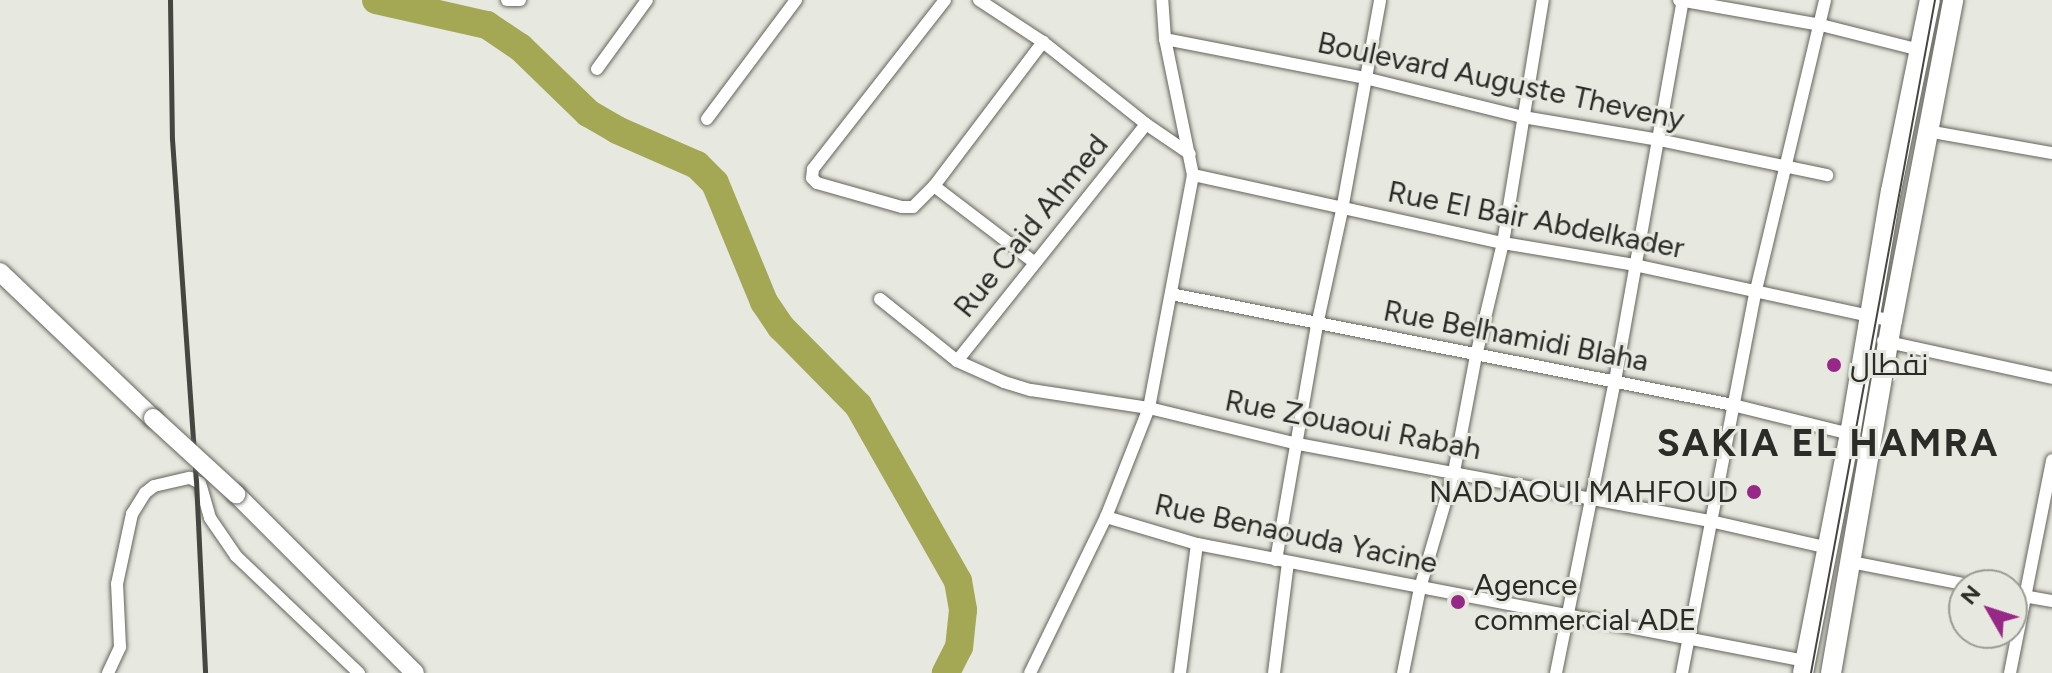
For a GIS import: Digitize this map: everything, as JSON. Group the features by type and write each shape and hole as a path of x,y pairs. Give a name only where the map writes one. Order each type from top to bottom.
{"main road":[{"path":"1804,667 1829,548 1865,338 1930,0"},
{"path":"1831,673 1888,342 1953,0"},
{"path":"0,272 236,494 415,673"}],"street":[{"path":"507,0 520,0"},
{"path":"597,69 647,0"},
{"path":"707,119 796,0"},
{"path":"945,0 813,169 812,178 817,183 907,208 934,186 1043,42"},
{"path":"979,0 1043,42 1146,124 1190,154"},
{"path":"1030,673 1106,517 1149,408 1193,175 1165,39 1162,0"},
{"path":"1274,673 1282,561 1298,444 1317,325 1342,210 1380,0"},
{"path":"1403,673 1420,588 1454,472 1476,356 1503,243 1543,0"},
{"path":"1556,673 1615,381 1682,0 1821,25 1920,50"},
{"path":"1682,673 1756,290 1825,0"},
{"name":"Boulevard Auguste Theveny","path":"1165,39 1365,78 1523,117 1659,140 1827,175"},
{"name":"Rue Caid Ahmed","path":"957,361 1146,124"},
{"path":"1927,131 2052,153"},
{"name":"Rue El Bair Abdelkader","path":"1193,175 1342,210 1503,243 1634,265 1892,321"},
{"path":"934,186 1035,263"},
{"name":"Rue Belhamidi Blaha","path":"1171,294 1733,405 1850,434"},
{"name":"Rue Zouaoui Rabah","path":"880,299 957,361 1004,382 1031,390 1149,408 1298,444 1710,521 1829,548"},
{"path":"1869,317 1873,327 1888,342"},
{"path":"1865,338 2052,378"},
{"path":"2028,586 2052,460"},
{"path":"108,673 120,647 117,584 132,514 145,493 154,486 190,478 200,483 210,518 236,556 359,673"},
{"name":"Rue Benaouda Yacine","path":"1106,517 1197,544 1568,616 1689,636 1804,667"},
{"path":"1180,673 1197,544"},
{"path":"1851,562 1948,581"},
{"path":"2028,596 2052,601"},
{"path":"2010,673 2015,649"}],"waterway":[{"path":"376,0 487,25 520,47 588,113 617,130 697,165 715,183 764,302 781,327 858,405 958,581 963,610 959,647 946,673"}],"tram line":[{"path":"1811,673 1935,0"}],"railway":[{"path":"170,0 172,139 196,480 205,673"}],"place":[{"name":"نفطال","path":"1834,365"},
{"name":"NADJAOUI MAHFOUD","path":"1754,492"},
{"name":"Agence commercial ADE","path":"1458,602"}],"district":[{"name":"SAKIA EL HAMRA","path":"1828,444"}]}
